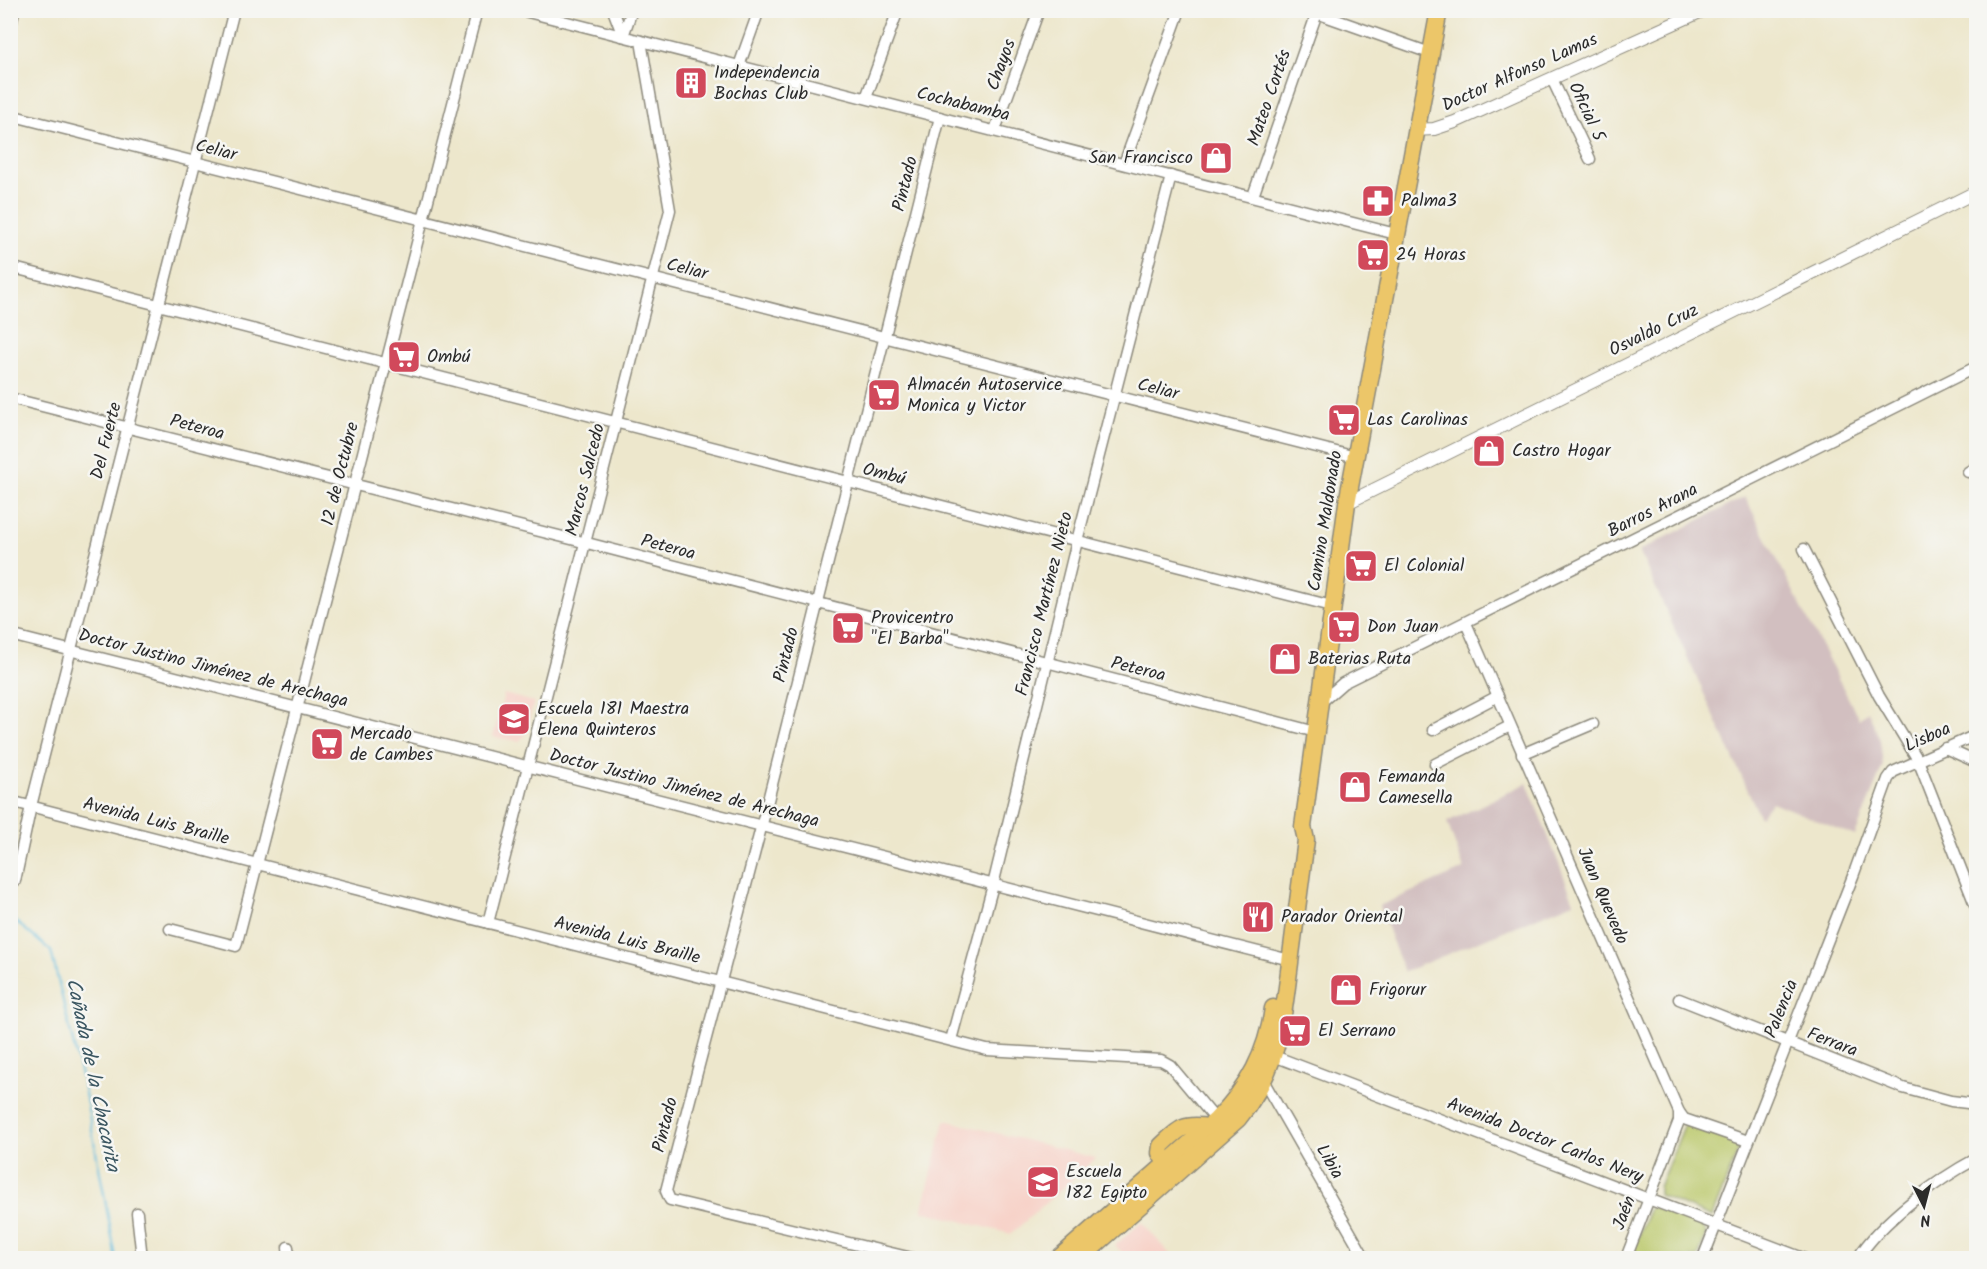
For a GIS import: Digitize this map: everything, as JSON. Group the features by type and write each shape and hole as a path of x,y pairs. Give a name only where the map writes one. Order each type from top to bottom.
{"main road":[{"name":"Camino Maldonado","path":"1212,1124 1240,1095 1257,1066 1268,1035 1285,959 1306,840 1303,827 1347,503 1439,10"},
{"name":"Camino Maldonado","path":"1059,1258 1238,1119 1264,1082 1274,1056 1283,1020 1285,959"},
{"path":"1170,1171 1160,1149 1170,1138 1189,1124 1212,1124"},
{"name":"Camino Maldonado","path":"1081,1258 1170,1171"}],"street":[{"path":"10,31 14,10"},
{"name":"Del Fuerte","path":"15,881 31,806 234,10"},
{"name":"12 de Octubre","path":"170,929 236,946 477,10"},
{"name":"Cochabamba","path":"520,10 1396,234"},
{"path":"613,10 623,36"},
{"path":"623,36 632,10"},
{"path":"739,66 759,10"},
{"path":"866,98 898,10"},
{"name":"Chayos","path":"995,130 1039,10"},
{"path":"1124,164 1180,10"},
{"name":"Doctor Alfonso Lamas","path":"1415,129 1434,129 1455,122 1704,10"},
{"path":"1316,11 1430,53"},
{"name":"Mateo Cortés","path":"1253,196 1316,11"},
{"name":"Marcos Salcedo","path":"488,923 587,543 653,279 670,201 641,41"},
{"name":"Oficial 5","path":"1552,79 1590,159"},
{"name":"Celiar","path":"10,115 1356,457"},
{"name":"Pintado","path":"912,1258 670,1200 666,1191 762,824 940,117"},
{"name":"Francisco Martínez Nieto","path":"951,1040 993,885 1077,541 1171,176"},
{"name":"Osvaldo Cruz","path":"1347,503 1977,192"},
{"name":"Ombú","path":"10,267 1332,606"},
{"name":"Barros Arana","path":"1319,704 1343,683 1977,367"},
{"name":"Peteroa","path":"10,398 355,487 587,543 1316,732"},
{"path":"1804,549 1879,696 1918,760 1977,907"},
{"name":"Juan Quevedo","path":"1466,623 1679,1112"},
{"name":"Doctor Justino Jiménez de Arechaga","path":"10,635 762,824 1285,959"},
{"path":"1323,669 1329,679 1343,683"},
{"path":"1432,730 1498,696"},
{"path":"1522,754 1593,723"},
{"path":"1435,764 1510,726"},
{"name":"Lisboa","path":"1893,772 1977,735"},
{"path":"1945,748 1977,762"},
{"name":"Palencia","path":"1703,1258 1888,778 1893,772"},
{"name":"Avenida Luis Braille","path":"10,801 987,1050 1161,1060 1170,1065 1212,1124"},
{"name":"Ferrara","path":"1679,999 1903,1088 1951,1101 1977,1104"},
{"name":"Avenida Doctor Carlos Nery","path":"1274,1056 1803,1258"},
{"name":"Libia","path":"1264,1082 1365,1258"},
{"path":"1679,1112 1684,1119 1748,1141"},
{"name":"Jaén","path":"1626,1258 1679,1121 1679,1112"},
{"path":"1858,1258 1868,1244 1913,1202 1945,1177 1977,1159"},
{"path":"137,1213 142,1258"},
{"path":"288,1247 290,1258"}],"shaded area":[{"path":"1745,497 1859,719 1868,711 1880,740 1883,765 1855,836 1772,802 1760,817 1639,551"},
{"name":"Escuela 181 Maestra Elena Quinteros","path":"504,694 534,702 524,736 519,741 493,737"},
{"path":"1527,783 1574,902 1404,972 1379,906 1464,869 1447,822"},
{"path":"945,1120 1096,1158 1011,1234 922,1211"},
{"path":"1142,1222 1174,1258 1127,1258 1115,1245"}],"green space":[{"path":"1685,1124 1741,1143 1712,1217 1659,1195 1659,1187"},
{"path":"1654,1207 1703,1226 1706,1233 1698,1258 1630,1258 1650,1208"}],"waterway":[{"name":"Cañada de la Chacarita","path":"10,913 15,921 51,951 84,1088 116,1258"}],"place":[{"name":"Independencia Bochas Club","path":"691,83"},
{"name":"San Francisco","path":"1216,158"},
{"name":"Palma3","path":"1378,201"},
{"name":"24 Horas","path":"1373,255"},
{"name":"Ombú","path":"404,357"},
{"name":"Almacén Autoservice Monica y Victor","path":"884,395"},
{"name":"Las Carolinas","path":"1344,420"},
{"name":"Castro Hogar","path":"1489,451"},
{"name":"El Colonial","path":"1361,566"},
{"name":"Don Juan","path":"1344,627"},
{"name":"Provicentro \"El Barba\"","path":"848,628"},
{"name":"Baterias Ruta","path":"1285,659"},
{"name":"Escuela 181 Maestra Elena Quinteros","path":"514,719"},
{"name":"Mercado de Cambes","path":"327,744"},
{"name":"Femanda Camesella","path":"1355,787"},
{"name":"Parador Oriental","path":"1258,917"},
{"name":"Frigorur","path":"1346,990"},
{"name":"El Serrano","path":"1295,1031"},
{"name":"Escuela 182 Egipto","path":"1043,1182"}]}
